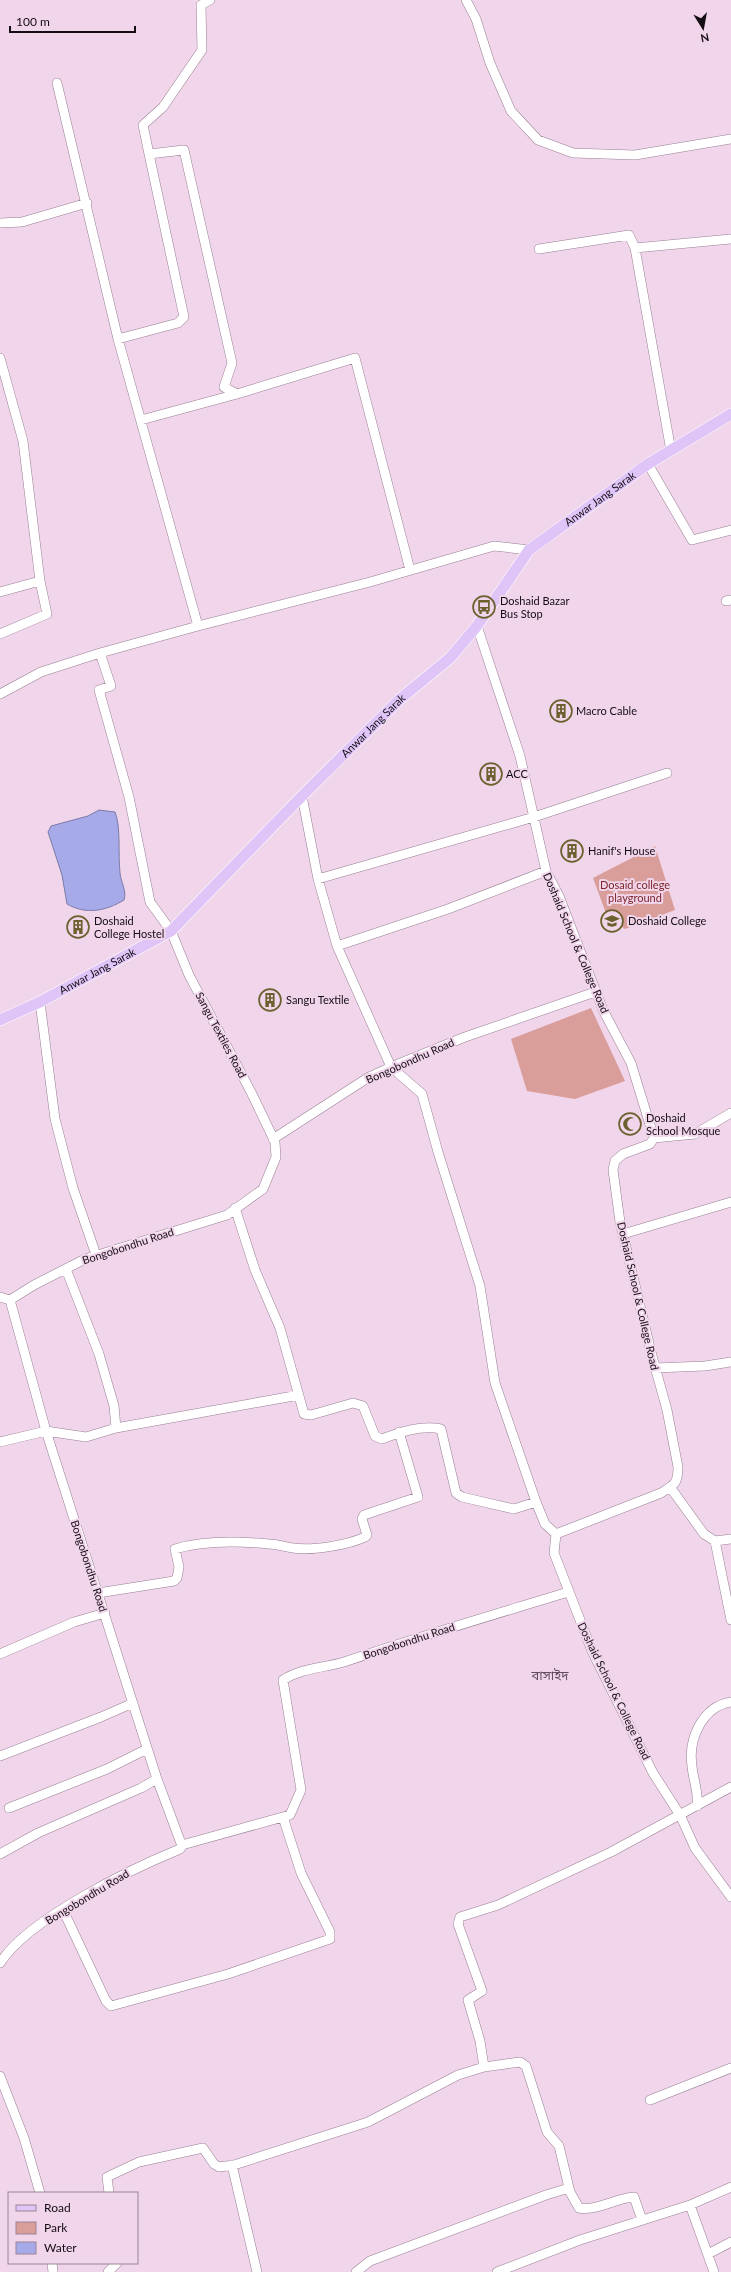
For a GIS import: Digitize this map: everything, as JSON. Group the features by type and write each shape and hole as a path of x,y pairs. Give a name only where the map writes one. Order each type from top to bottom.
{"main road":[{"name":"Anwar Jang Sarak","path":"0,1020 40,1002 171,931 302,796 400,699 450,658 477,626 529,550 648,464 731,414"}],"street":[{"path":"118,339 178,323 184,317 143,124 163,107 202,50 201,5 210,0"},
{"path":"466,0 476,19 490,63 511,111 538,140 573,153 635,155 731,139"},
{"path":"57,83 87,203 118,339 198,626"},
{"path":"149,154 184,150 232,363 224,387 237,394"},
{"path":"0,223 22,222 87,203"},
{"path":"539,249 629,235 635,248 671,451"},
{"path":"635,248 731,239"},
{"path":"0,358 23,441 40,581 47,614 0,634"},
{"path":"141,420 237,394 355,358 410,570"},
{"path":"648,464 692,540 731,530"},
{"path":"0,694 41,672 100,653 198,626 410,570 494,546 529,550"},
{"path":"0,592 40,581"},
{"name":"Doshaid School & College Road","path":"477,626 514,736 546,871 559,896 603,1010 631,1063 654,1138 654,1141 650,1144 623,1154 615,1161 613,1170 623,1234 655,1368 667,1410 678,1467 675,1484 670,1487"},
{"name":"Sangu Textiles Road","path":"100,653 111,686 99,690 129,797 150,902 171,931 189,975 251,1092 273,1138"},
{"path":"318,879 534,817 667,773"},
{"path":"302,796 318,879 337,946 391,1067 422,1094 438,1152 480,1286 495,1383 536,1502 546,1524 556,1534 661,1493 670,1487 704,1534 715,1541 731,1539"},
{"path":"337,946 448,909 546,871"},
{"name":"Bongobondhu Road","path":"182,1845 147,1749 46,1431 10,1300 85,1258 227,1214 263,1189 276,1157 273,1138 369,1077 465,1037 596,992"},
{"path":"40,1002 55,1119 73,1188 94,1249"},
{"path":"654,1138 695,1134 731,1114"},
{"path":"623,1234 731,1202"},
{"path":"236,1208 255,1270 280,1328 304,1414 311,1415 353,1403 363,1406 375,1436 382,1439 399,1432 432,1427 441,1429 456,1493 462,1498 514,1509 536,1502"},
{"path":"66,1268 99,1354 114,1406 116,1428"},
{"path":"0,1297 10,1300"},
{"path":"655,1368 706,1366 731,1362"},
{"path":"0,1442 46,1431 86,1437 116,1428 299,1395"},
{"path":"98,1593 174,1581 177,1578 179,1567 175,1549 183,1547 220,1541 270,1544 311,1549 365,1537 366,1535 362,1519 364,1515 418,1497 399,1432"},
{"name":"Doshaid School & College Road","path":"556,1534 554,1553 592,1651 653,1773 680,1815 695,1848 731,1897"},
{"path":"715,1541 731,1620"},
{"name":"Bongobondhu Road","path":"0,1964 16,1943 63,1910 125,1874 180,1849 182,1845 290,1815 301,1790 284,1680 294,1672 330,1666 433,1632 568,1592"},
{"path":"0,1654 57,1629 105,1613"},
{"path":"697,1806 698,1799 691,1764 694,1737 703,1718 716,1707 731,1702"},
{"path":"0,1756 101,1718 133,1703"},
{"path":"9,1808 107,1769 147,1749"},
{"path":"0,1854 38,1834 141,1788 157,1779"},
{"path":"484,2067 480,2041 468,2000 482,1991 458,1920 460,1917 498,1905 611,1852 731,1787"},
{"path":"63,1910 106,2001 111,2006 228,1974 330,1939 330,1932 301,1873 283,1817"},
{"path":"109,2192 107,2177 139,2162 203,2148 214,2164 219,2168 232,2165 368,2122 458,2075 484,2067 520,2062 526,2066 547,2132 559,2146 569,2188 579,2208 588,2209 621,2198 634,2197 642,2220"},
{"path":"650,2100 731,2068"},
{"path":"0,2076 21,2131 40,2192"},
{"path":"232,2165 257,2272"},
{"path":"497,2272 580,2240 690,2205 731,2187"},
{"path":"356,2272 370,2261 546,2195 569,2188"},
{"path":"690,2205 714,2272"},
{"path":"708,2254 731,2242"},
{"path":"108,2272 116,2264"}],"green space":[{"name":"Dosaid college playground","path":"655,846 675,910 625,929 607,916 593,878"},
{"path":"591,1008 625,1081 575,1099 527,1091 511,1039"}],"water":[{"path":"99,810 115,812 117,818 119,833 119,866 125,897 124,900 110,907 96,910 81,910 67,904 62,875 48,832 51,826 88,816"}],"place":[{"name":"Doshaid Bazar Bus Stop","path":"484,607"},
{"name":"Macro Cable","path":"561,711"},
{"name":"ACC","path":"491,774"},
{"name":"Hanif's House","path":"572,851"},
{"name":"Doshaid College","path":"612,921"},
{"name":"Doshaid College Hostel","path":"78,927"},
{"name":"Sangu Textile","path":"270,1000"},
{"name":"Doshaid School Mosque","path":"630,1124"}],"district":[{"name":"বাসাইদ","path":"550,1675"}]}
